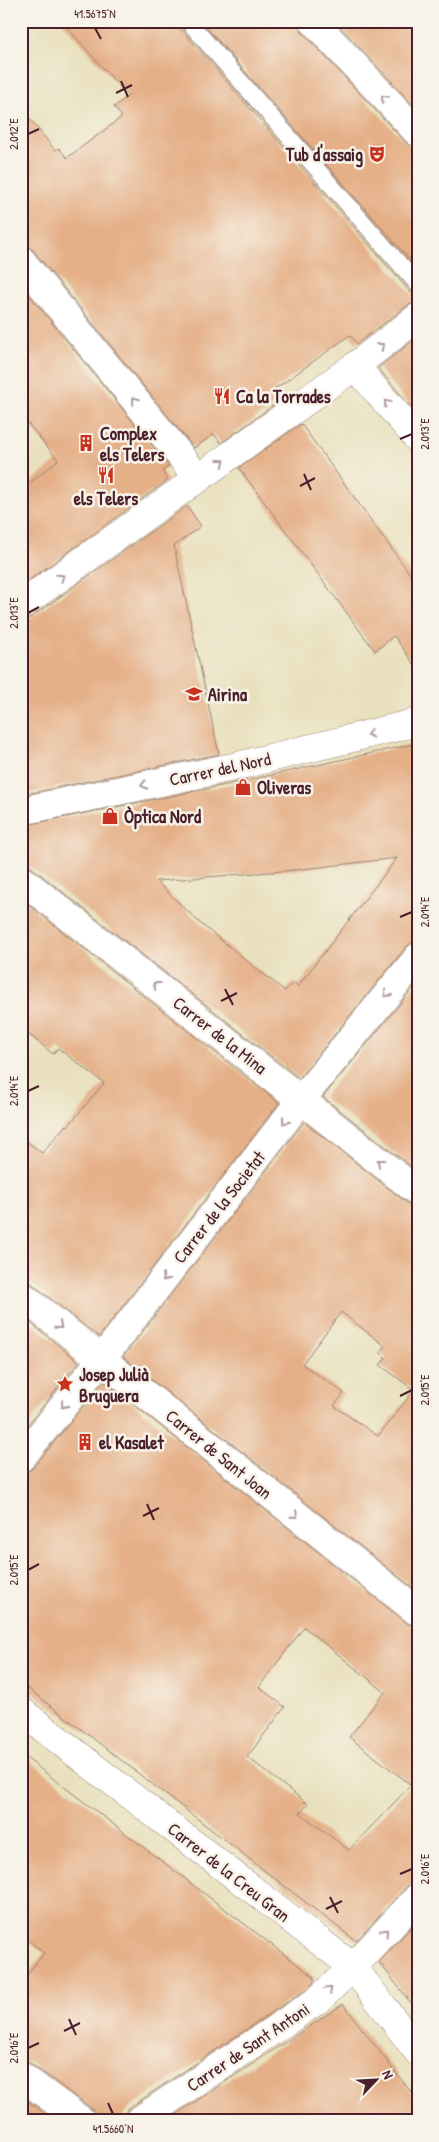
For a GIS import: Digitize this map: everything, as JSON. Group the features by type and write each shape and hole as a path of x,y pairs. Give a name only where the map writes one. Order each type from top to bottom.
{"street":[{"path":"313,21 418,133"},
{"path":"21,260 198,480"},
{"path":"21,605 356,366 418,317"},
{"path":"356,366 418,439"},
{"name":"Carrer del Nord","path":"21,811 233,766 418,722"},
{"name":"Carrer de la Mina","path":"21,879 418,1192"},
{"name":"Carrer de la Societat","path":"21,1458 101,1360 301,1100 418,957"},
{"name":"Carrer de Sant Joan","path":"21,1295 418,1612"},
{"name":"Carrer de la Creu Gran","path":"21,1711 353,1967 418,2052"},
{"name":"Carrer de Sant Antoni","path":"138,2121 318,2000 353,1967 418,1897"},
{"path":"21,2076 82,2121"}],"lane":[{"path":"188,21 418,286"}],"building":[{"path":"61,21 178,21 180,28 410,292 418,295 418,302 408,305 357,344 350,335 275,389 282,399 221,443 214,434 194,448 33,250 21,245 21,108 55,150 59,148 67,158 122,117 114,107 128,96"},
{"path":"201,21 298,21 302,32 407,144 418,148 418,269"},
{"path":"335,21 418,21 418,110"},
{"name":"Complex els Telers","path":"21,285 169,466 162,471 168,480 21,586 21,490 58,460 21,415"},
{"path":"418,337 418,415 378,368"},
{"path":"301,424 418,585 418,670 394,636 375,651 239,468"},
{"path":"187,506 201,526 174,546 219,754 21,795 21,620 30,618"},
{"path":"418,743 418,942 406,947 299,1078 31,867 21,864 21,826 226,785","holes":["397,858 298,986 293,982 285,991 201,924 156,881 295,870"]},
{"path":"21,899 279,1103 99,1337 31,1283 21,1280 21,1137 42,1153 66,1125 68,1126 104,1083 58,1048 53,1054 21,1028"},
{"path":"418,982 418,1172 323,1097"},
{"path":"304,1122 408,1204 418,1207 418,1592 123,1357","holes":["341,1312 385,1346 380,1352 386,1358 380,1365 414,1390 378,1436 334,1406 344,1393 302,1364"]},
{"path":"21,1315 79,1362 21,1433"},
{"path":"104,1381 408,1624 418,1627 418,1882 407,1886 356,1941 21,1683 21,1473 33,1468","holes":["304,1627 385,1692 349,1737 411,1785 349,1850 300,1813 308,1804 247,1757 285,1707 259,1687"]},
{"path":"21,1754 314,1977 314,1982 308,1988 129,2108 124,2114 123,2121 97,2121 96,2114 91,2108 30,2063 21,2061 21,1982 44,1953 21,1935"},
{"path":"418,1920 418,2012 379,1962"},
{"path":"343,2004 418,2101 418,2121 166,2121"},
{"path":"21,2096 55,2121 21,2121"}],"place":[{"name":"Tub d'assaig","path":"377,154"},
{"name":"Ca la Torrades","path":"222,396"},
{"name":"Complex els Telers","path":"86,443"},
{"name":"els Telers","path":"106,475"},
{"name":"Airina","path":"194,694"},
{"name":"Oliveras","path":"243,787"},
{"name":"Òptica Nord","path":"110,816"},
{"name":"Josep Julià Bruguera","path":"65,1384"},
{"name":"el Kasalet","path":"85,1442"}]}
